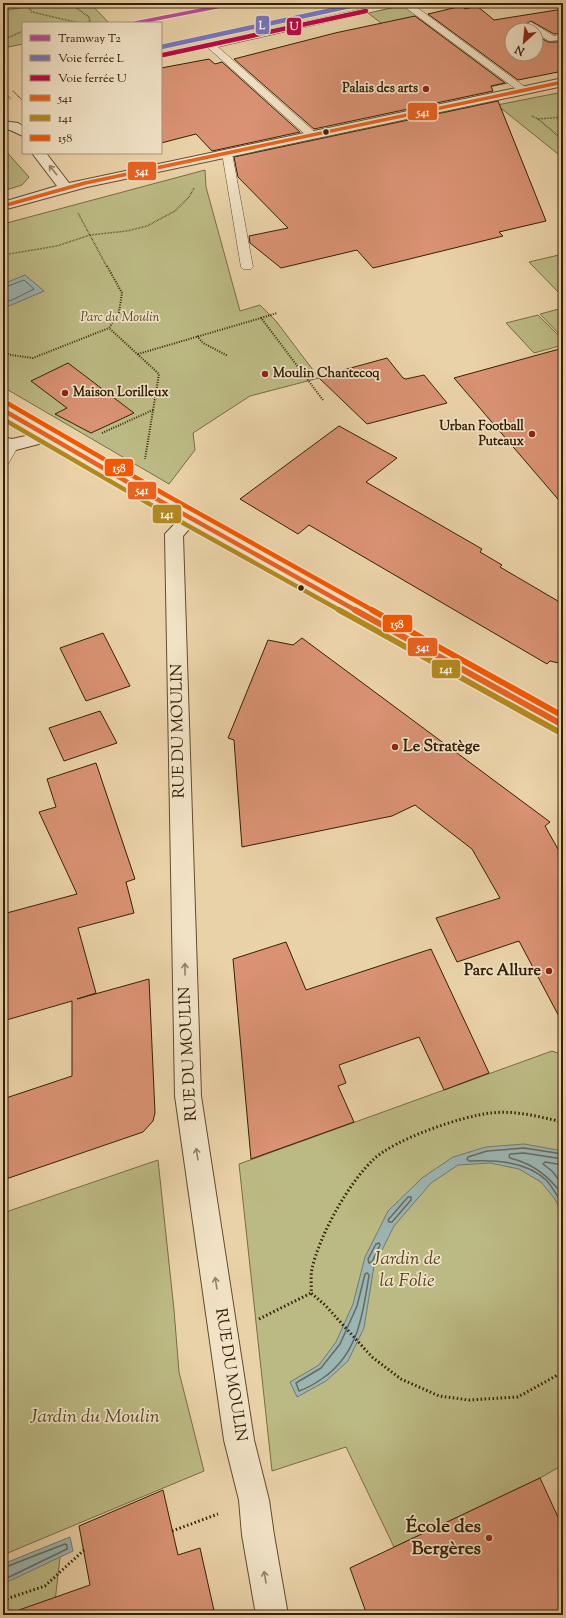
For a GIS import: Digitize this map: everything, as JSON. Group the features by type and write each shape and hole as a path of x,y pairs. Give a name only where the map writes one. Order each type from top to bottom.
{"street":[{"path":"3,206 66,188 563,82"},
{"path":"40,154 66,188"},
{"path":"3,410 190,518 563,725"},
{"path":"8,444 48,436"},
{"name":"RUE DU MOULIN","path":"190,518 174,534 188,1096 239,1440 254,1500 258,1535 272,1615"}],"lane":[{"path":"312,135 211,46 401,3"},
{"path":"405,3 524,90"},
{"path":"544,34 552,39 563,37"},
{"path":"228,153 247,267"},
{"path":"3,461 8,444"}],"path":[{"path":"4,15 3,12 44,3"},
{"path":"55,3 71,3 89,17 90,21 88,22"},
{"path":"28,7 32,12 75,22"},
{"path":"3,40 22,31"},
{"path":"13,91 19,97"},
{"path":"538,119 562,116 563,112"},
{"path":"3,255 45,248 89,236 141,227 154,222 181,206 190,197 206,158"},
{"path":"3,352 11,355 33,358 109,328 119,312 122,293 89,236"},
{"path":"137,354 277,313"},
{"path":"261,318 324,400"},
{"path":"109,328 159,374 144,460"},
{"path":"197,336 203,343 228,356"},
{"path":"98,435 153,410"},
{"path":"311,1293 312,1267 322,1240 344,1199 375,1158 397,1144 461,1120 491,1113 523,1115 563,1122"},
{"path":"224,1336 311,1293"},
{"path":"311,1293 325,1305 372,1357 401,1379 439,1396 469,1400 518,1397 563,1372"},
{"path":"172,1531 254,1500"},
{"path":"3,1600 45,1586 84,1550"}],"green space":[{"path":"3,3 90,3 108,22 22,22 22,44 3,48"},
{"path":"405,5 508,83 470,91 368,13"},
{"path":"563,92 563,158 497,105"},
{"path":"3,148 29,177 22,185 3,191"},
{"name":"Parc du Moulin","path":"205,170 206,187 240,311 260,305 276,321 319,378 250,396 193,433 195,450 169,484 3,387 3,224"},
{"path":"563,254 563,297 529,262"},
{"path":"563,308 563,338 540,314"},
{"path":"538,315 563,340 563,345 534,353 506,323"},
{"name":"Jardin de la Folie","path":"552,1051 563,1055 563,1465 540,1478 394,1547 346,1447 272,1471 239,1164"},
{"name":"Jardin du Moulin","path":"158,1160 179,1372 204,1471 3,1555 3,1213"},
{"path":"61,1549 54,1610 39,1615 3,1615 3,1577"}],"water":[{"path":"25,275 44,291 9,306 3,301 3,284"},
{"path":"524,1144 563,1151 563,1216 555,1199 541,1182 519,1169 490,1163 458,1165 431,1183 394,1226 374,1266 364,1328 348,1361 326,1381 297,1397 290,1382 319,1365 336,1342 353,1304 365,1257 388,1211 422,1178 453,1157 486,1147"},
{"path":"70,1537 73,1551 3,1584 3,1564"}],"building":[{"path":"462,6 465,9 477,6 494,20 563,9 563,33 554,34 544,28 544,22 504,22 504,62 544,62 544,40 548,42 563,42 563,71 518,80 428,14"},
{"path":"415,16 505,83 491,86 493,91 314,129 234,59 335,33"},
{"path":"209,59 215,64 222,62 300,132 212,151 196,134 162,143 162,68"},
{"path":"498,101 546,221 499,232 503,236 373,268 357,250 281,268 250,243 249,236 288,228 238,177 234,157"},
{"name":"Urban Football Puteaux","path":"563,348 563,505 454,378"},
{"path":"387,358 403,378 406,379 424,375 447,403 367,424 318,377"},
{"name":"Maison Lorilleux","path":"68,363 134,413 91,433 55,414 67,408 31,381"},
{"path":"339,426 397,458 366,482 482,549 480,552 502,565 500,567 563,604 563,664 550,661 547,664 309,525 298,534 240,499"},
{"path":"103,633 130,686 86,701 60,648"},
{"name":"Le Stratège","path":"302,638 550,822 545,826 563,858 563,1024 519,941 457,962 436,918 500,898 472,849 415,805 392,816 242,847 234,740 228,738 268,640 293,645"},
{"path":"100,711 117,743 64,761 49,728"},
{"path":"96,763 135,879 126,882 134,913 78,928 96,993 77,999 149,979 155,1113 153,1121 143,1132 3,1180 3,1099 72,1076 72,1001 3,1021 3,914 77,894 39,812 56,807 47,779"},
{"path":"286,942 306,990 431,949 489,1073 444,1090 419,1037 339,1065 346,1083 338,1086 354,1122 251,1159 233,959"},
{"name":"École des Bergères","path":"540,1478 563,1528 563,1615 367,1615 350,1568"},
{"path":"163,1490 178,1555 200,1548 215,1615 20,1615 19,1610 90,1585 79,1526"}],"tram line":[{"name":"T2","path":"140,22 237,3"}],"rail line":[{"name":"L","path":"162,47 364,3"},
{"name":"U","path":"163,55 366,11"}],"transit line":[{"name":"541","path":"3,206 85,183 563,82"},
{"name":"158","path":"7,403 166,495 563,716"},
{"name":"541","path":"3,410 162,502 563,725"},
{"name":"141","path":"3,419 158,509 559,732"}],"place":[{"name":"Palais des arts","path":"426,89"},
{"name":"Moulin Chantecoq","path":"265,374"},
{"name":"Maison Lorilleux","path":"65,393"},
{"name":"Urban Football Puteaux","path":"532,434"},
{"name":"Le Stratège","path":"395,747"},
{"name":"Parc Allure","path":"549,971"},
{"name":"École des Bergères","path":"489,1538"}]}
